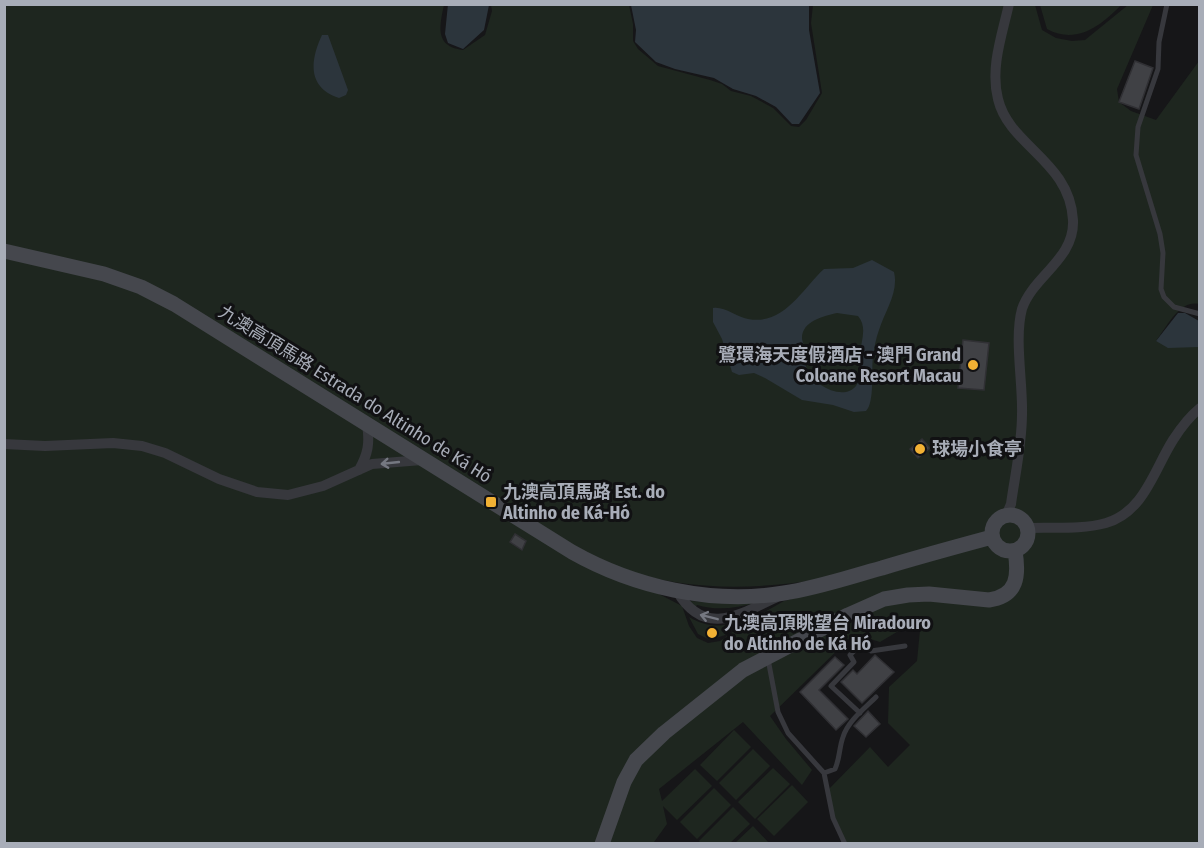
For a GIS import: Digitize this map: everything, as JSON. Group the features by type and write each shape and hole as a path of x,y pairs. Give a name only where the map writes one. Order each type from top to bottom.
{"main road":[{"name":"九澳高頂馬路 Estrada do Altinho de Ká Hó","path":"4,251 104,274 141,287 174,304 590,562 637,582 677,591 704,594 747,597 782,594 816,587 992,537"},
{"path":"1011,512 1028,528 1026,542 1015,551 1000,548 992,537 996,521 1011,512"},
{"path":"603,843 624,782 641,755 664,733 743,670 848,615 884,599 929,594 999,599 1012,588 1016,580 1015,551"}],"street":[{"path":"1009,4 996,68 998,100 1004,115 1013,127 1063,183 1070,199 1073,224 1063,254 1031,293 1023,306 1021,315 1019,337 1022,428 1011,512"},
{"path":"1028,528 1089,526 1113,521 1125,515 1141,498 1173,438 1200,408"},
{"path":"359,470 367,456 369,441 367,425"},
{"path":"4,444 45,446 113,442 142,446 165,453 219,479 257,492 288,495 322,486 372,464 422,459"},
{"path":"677,591 684,603 694,612 707,618 721,620 735,617 782,594"}],"lane":[{"path":"1167,4 1159,42 1158,69 1138,127 1136,155 1160,234 1163,253 1161,289 1164,297 1174,307 1200,314"},
{"path":"860,714 831,686 854,662 850,655 859,646 871,651 905,646"},
{"path":"768,657 778,712 788,733 824,773 833,818 845,843"},
{"path":"824,773 836,769 840,759 842,739 849,725 876,697"}],"shaded area":[{"path":"448,4 489,5 484,30 463,49 448,43 445,34"},
{"path":"1040,4 1121,5 1096,26 1078,34 1068,35 1047,29"},
{"path":"5,5 444,5 440,28 443,40 454,48 463,50 485,35 492,11 491,5 629,5 633,24 633,41 638,49 658,66 710,80 722,84 731,91 751,96 773,108 791,126 799,127 806,120 822,93 811,23 813,5 1035,5 1042,30 1056,38 1072,41 1085,40 1128,5 1153,5 1117,89 1119,102 1131,111 1156,120 1199,61 1199,304 1185,306 1180,310 1156,341 1199,347 1199,843 845,843 837,826 828,790 870,747 888,767 910,745 888,723 889,687 917,661 920,630 912,623 880,642 854,634 770,716 812,770 802,785 743,722 659,789 662,801 695,769 712,786 677,820 663,806 667,824 655,843 5,843","holes":["983,545 887,574 784,601 747,622 720,641 708,643 697,638 689,626 682,606 617,567 662,580 708,586 754,586 846,575"]},
{"path":"631,5 809,5 809,30 820,93 799,124 792,124 776,107 756,96 733,89 714,78 656,62 635,42 636,30"},
{"path":"322,35 328,35 348,90 346,95 339,98 321,87 316,80 315,54"},
{"path":"872,260 894,272 895,279 893,294 875,343 871,401 866,411 854,412 833,405 802,400 754,373 739,375 732,372 722,339 713,322 713,308 748,319 761,320 772,317 791,304 824,269 853,268","holes":["837,313 858,316 863,326 858,383 850,390 836,392 821,385 810,375 805,362 803,332 810,323 826,316"]},
{"path":"1178,313 1185,313 1199,321 1199,347 1168,348 1156,341"},
{"path":"689,601 756,603 726,608 697,605 695,608"},
{"path":"689,617 711,625 748,619 725,635 710,640 698,634"},
{"path":"734,730 751,747 717,781 700,765"},
{"path":"753,749 770,766 736,800 719,783"},
{"path":"773,768 790,784 755,819 738,802"},
{"path":"792,785 808,802 774,836 757,819"},
{"path":"714,788 731,805 697,839 680,822"},
{"path":"733,807 750,824 730,843 701,843 699,841"},
{"path":"753,826 769,843 735,843"}],"building":[{"path":"1135,61 1153,68 1139,109 1119,102"},
{"name":"鷺環海天度假酒店 - 澳門 Grand Coloane Resort Macau","path":"963,340 989,343 984,390 958,388"},
{"name":"球場小食亭","path":"922,439 930,448 918,458 910,449"},
{"path":"515,534 526,541 522,550 510,542"},
{"path":"875,655 894,672 862,703 841,682 853,670 857,674"},
{"path":"835,657 844,665 819,690 848,719 836,730 800,692"},
{"path":"868,711 880,724 866,737 854,726"}],"place":[{"name":"鷺環海天度假酒店 - 澳門 Grand Coloane Resort Macau","path":"973,365"},
{"name":"球場小食亭","path":"920,449"},
{"name":"九澳高頂馬路 Est. do Altinho de Ká-Hó","path":"491,502"},
{"name":"九澳高頂眺望台 Miradouro do Altinho de Ká Hó","path":"712,633"}]}
